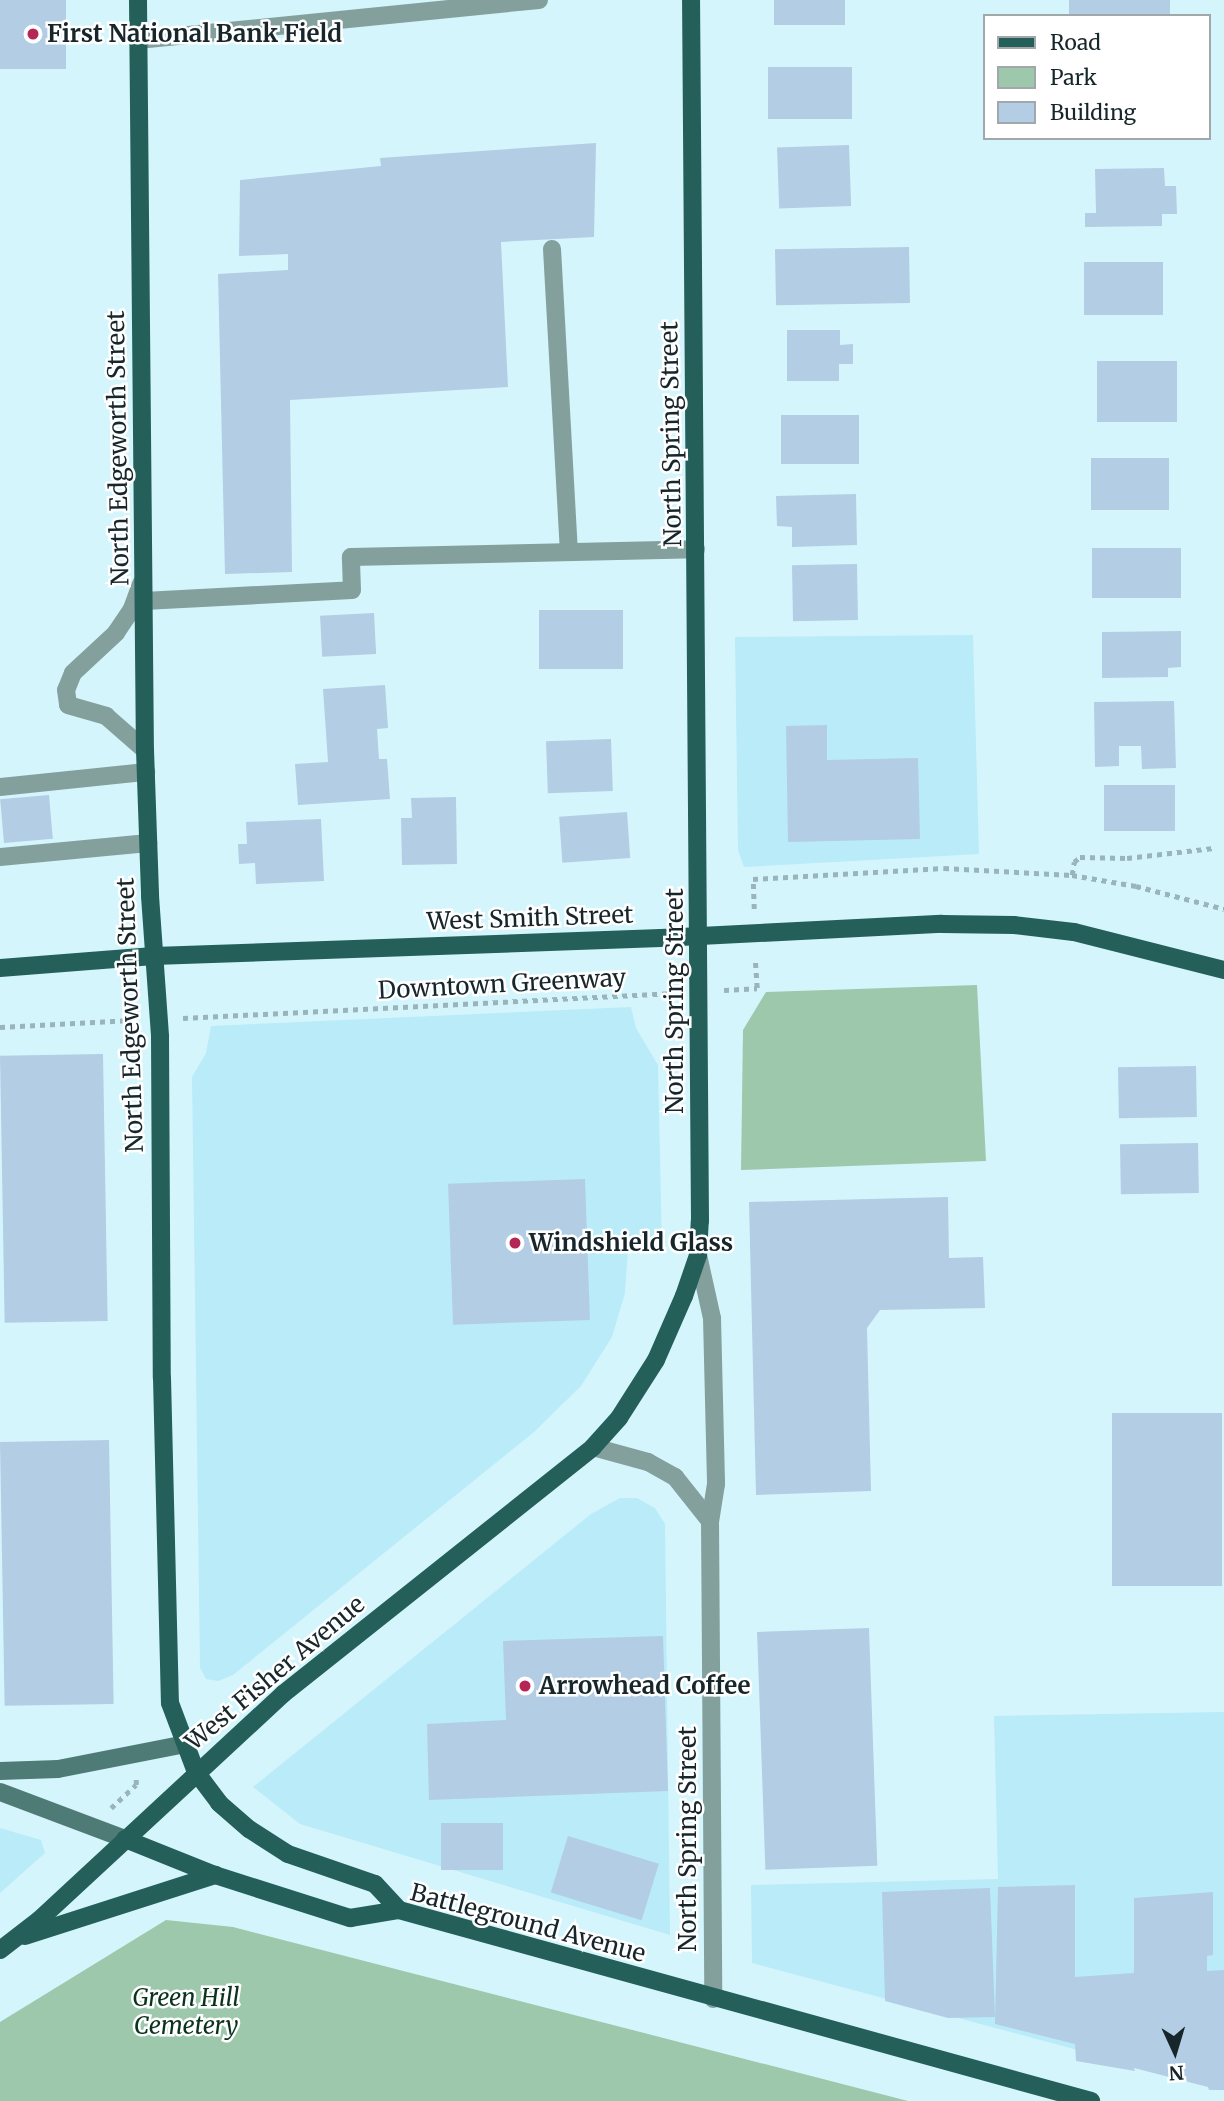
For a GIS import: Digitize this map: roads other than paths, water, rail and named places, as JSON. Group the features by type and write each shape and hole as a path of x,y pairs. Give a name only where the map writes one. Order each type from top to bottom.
{"main road":[{"name":"North Edgeworth Street","path":"138,0 145,750 159,1019 162,1378 170,1703 196,1772 219,1803 249,1829 288,1854 375,1884 398,1910"},
{"name":"North Spring Street","path":"691,0 699,936 698,1255"},
{"name":"West Smith Street","path":"0,968 154,956 754,934 942,924 1014,925 1074,932 1224,970"},
{"name":"West Fisher Avenue","path":"7,1944 283,1694 593,1447 619,1418 656,1360 684,1296 698,1255"},
{"path":"0,1771 58,1769 186,1744"},
{"name":"Battleground Avenue","path":"0,1792 215,1875 350,1918 398,1910 713,1999 1091,2101"},
{"path":"7,1944 215,1875"}],"street":[{"path":"138,40 539,0"},
{"path":"552,249 569,550"},
{"path":"144,601 352,590 351,557 696,549"},
{"path":"144,578 132,609 116,633 73,673 66,690 68,705 106,716 145,750"},
{"path":"0,787 146,772"},
{"path":"0,857 148,843"},
{"name":"North Spring Street","path":"698,1255 712,1318 716,1484 710,1521 713,1999"},
{"path":"593,1447 648,1462 676,1477 710,1521"}],"place":[{"name":"First National Bank Field","path":"33,34"},
{"name":"Windshield Glass","path":"515,1243"},
{"name":"Arrowhead Coffee","path":"525,1686"}],"park label":[{"name":"Green Hill Cemetery","path":"186,2012"}]}
